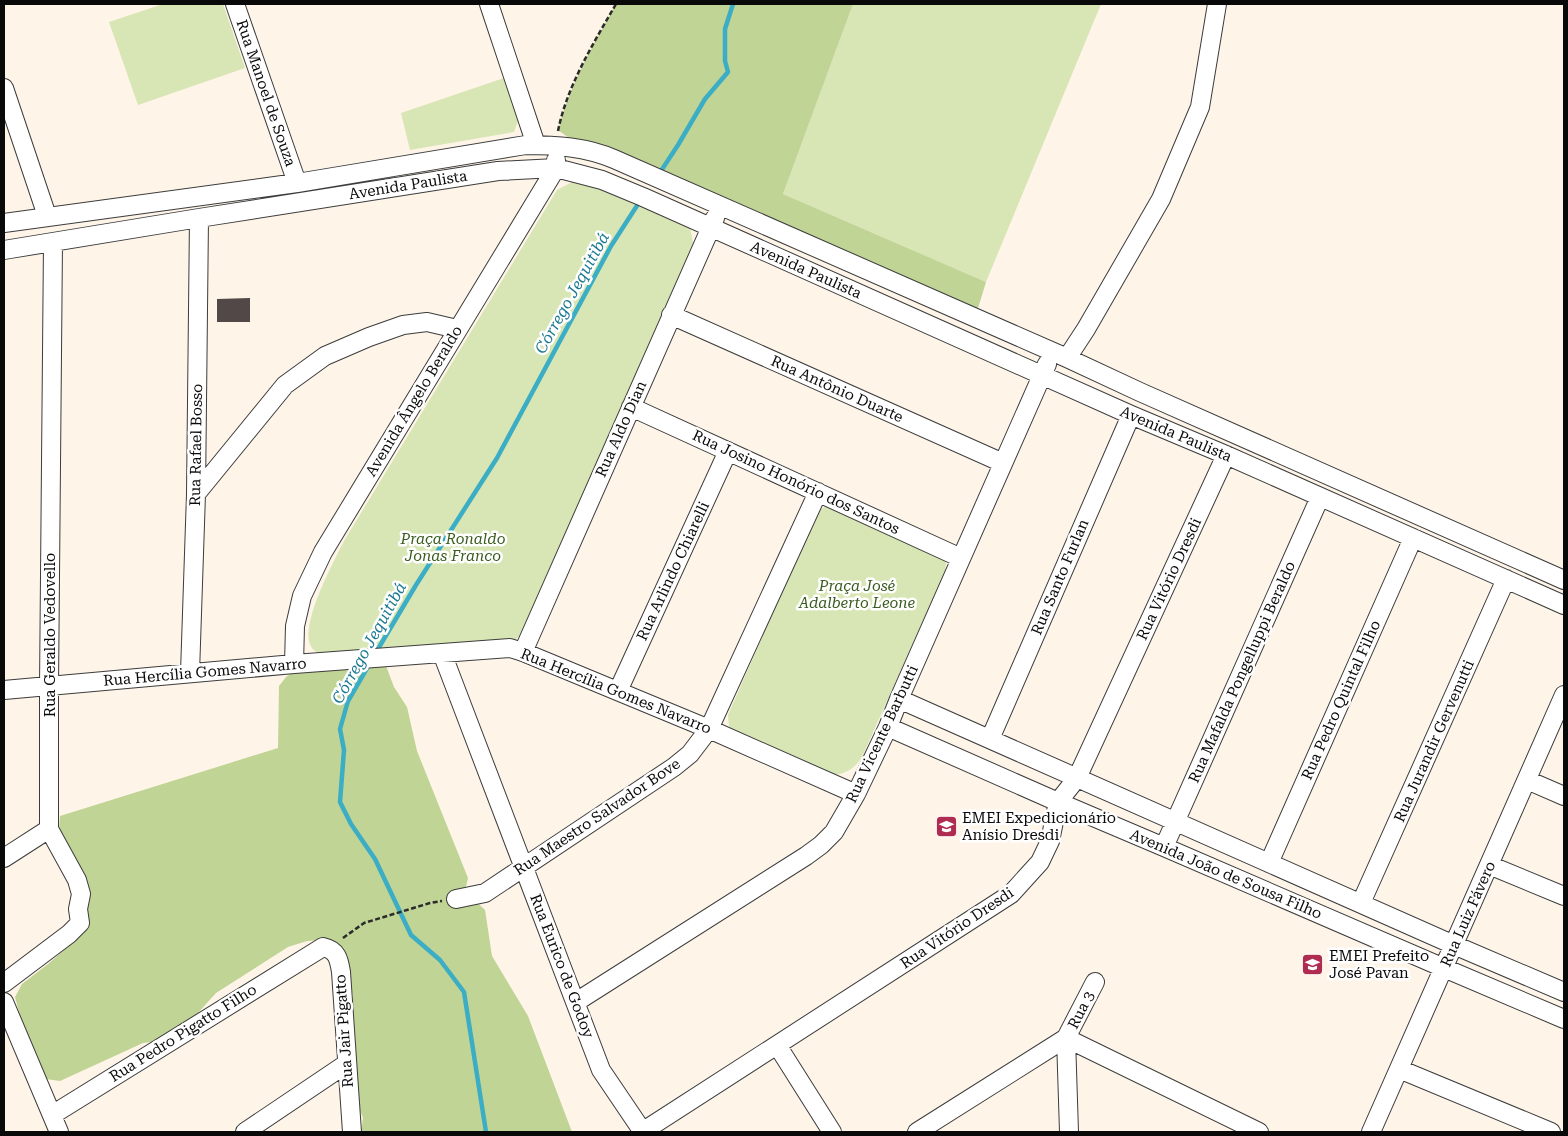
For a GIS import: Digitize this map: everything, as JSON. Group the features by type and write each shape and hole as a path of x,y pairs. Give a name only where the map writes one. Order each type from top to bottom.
{"street":[{"name":"Rua Manoel de Souza","path":"235,4 297,183"},
{"path":"489,4 536,145"},
{"name":"Rua Vicente Barbutti","path":"576,1002 806,856 834,832 856,794 888,727 1042,374 1096,312 1161,199 1200,107 1217,4"},
{"path":"4,88 47,216"},
{"name":"Avenida Paulista","path":"4,223 297,183 526,144 584,149 601,154 1059,355 1564,580"},
{"name":"Avenida Ângelo Beraldo","path":"294,664 295,626 302,596 323,552 556,168 557,146"},
{"name":"Avenida Paulista","path":"4,250 498,171 556,168 602,180 643,196 710,228 1042,374 1130,415 1564,605"},
{"name":"Rua Aldo Dian","path":"523,652 630,406 720,206"},
{"name":"Rua Rafael Bosso","path":"190,673 196,494 199,218"},
{"name":"Rua Geraldo Vedovello","path":"4,983 69,934 80,923 78,909 81,894 77,880 49,830 53,242"},
{"name":"Rua Antônio Duarte","path":"671,316 1003,463"},
{"path":"196,494 285,385 325,356 403,325 426,322 457,329"},
{"name":"Rua Josino Honório dos Santos","path":"630,406 961,558"},
{"name":"Rua Santo Furlan","path":"990,739 1130,415"},
{"name":"Rua Arlindo Chiarelli","path":"618,691 728,451"},
{"name":"Rua Vitório Dresdi","path":"643,1132 1011,894 1040,862 1050,841 1058,802 1077,778 1226,456"},
{"name":"Rua Maestro Salvador Bove","path":"456,899 485,893 674,767 690,754 708,729 818,492"},
{"name":"Rua Mafalda Pongelluppi Beraldo","path":"1164,847 1320,497"},
{"name":"Rua Pedro Quintal Filho","path":"1269,863 1413,538"},
{"name":"Rua Jurandir Gervenutti","path":"1360,903 1506,579"},
{"name":"Rua Hercília Gomes Navarro","path":"4,690 294,664 510,648 618,691 856,794"},
{"name":"Rua Eurico de Godoy","path":"442,653 601,1070 643,1132"},
{"name":"Avenida João de Sousa Filho","path":"899,699 1564,992"},
{"name":"Rua Luiz Fávero","path":"1371,1132 1526,780 1564,699"},
{"name":"Avenida João de Sousa Filho","path":"888,727 1564,1019"},
{"path":"1526,780 1564,796"},
{"path":"4,858 49,830"},
{"path":"1489,865 1564,896"},
{"name":"Rua Jair Pigatto","path":"323,949 338,957 341,972 352,1132"},
{"name":"Rua Pedro Pigatto Filho","path":"52,1115 323,949"},
{"name":"Rua 3","path":"1066,1038 1095,982"},
{"path":"4,1002 59,1132"},
{"path":"917,1132 1066,1038"},
{"path":"1066,1038 1069,1132"},
{"path":"1066,1038 1259,1132"},
{"path":"777,1046 832,1132"},
{"path":"245,1132 346,1064"},
{"path":"1399,1069 1551,1132"}],"path":[{"path":"557,146 558,130 564,108 585,59 616,4"},
{"path":"323,949 364,923 430,903 456,899"}],"green space":[{"path":"163,4 223,4 245,68 138,105 109,22"},
{"path":"616,4 853,4 783,194 986,282 975,318 584,149 558,130 576,81"},
{"path":"853,4 1101,4 986,282 783,194"},
{"path":"507,77 517,106 518,121 514,132 410,150 401,113"},
{"name":"Praça Ronaldo Jonas Franco","path":"576,180 672,214 690,227 693,243 531,610 525,628 520,636 512,641 326,657 320,654 312,648 309,639 309,626 319,595 344,541 557,190"},
{"name":"Praça José Adalberto Leone","path":"827,506 944,558 946,563 945,571 862,757 850,770 833,775 731,730 728,715 815,516 819,510"},
{"path":"330,660 386,666 394,687 407,707 417,751 468,878 465,891 485,910 492,956 528,1016 572,1132 361,1132 363,1118 347,1076 353,996 345,952 337,944 325,940 307,941 288,947 216,993 197,1014 185,1038 143,1043 60,1081 46,1079 34,1068 15,997 22,984 84,933 86,910 72,854 59,828 60,816 278,748 279,686 286,677 302,666"}],"building":[{"path":"250,298 250,322 217,322 217,299"}],"waterway":[{"name":"Córrego Jequitibá","path":"659,174 705,99 728,72 725,61 725,29 733,4"},
{"name":"Córrego Jequitibá","path":"375,654 416,585 497,458 611,246 640,201"},
{"name":"Córrego Jequitibá","path":"370,663 348,701 340,729 344,750 340,802 351,824 375,859 411,935 440,960 464,992 486,1132"}],"place":[{"name":"EMEI Expedicionário Anísio Dresdi","path":"946,827"},
{"name":"EMEI Prefeito José Pavan","path":"1313,965"}]}
